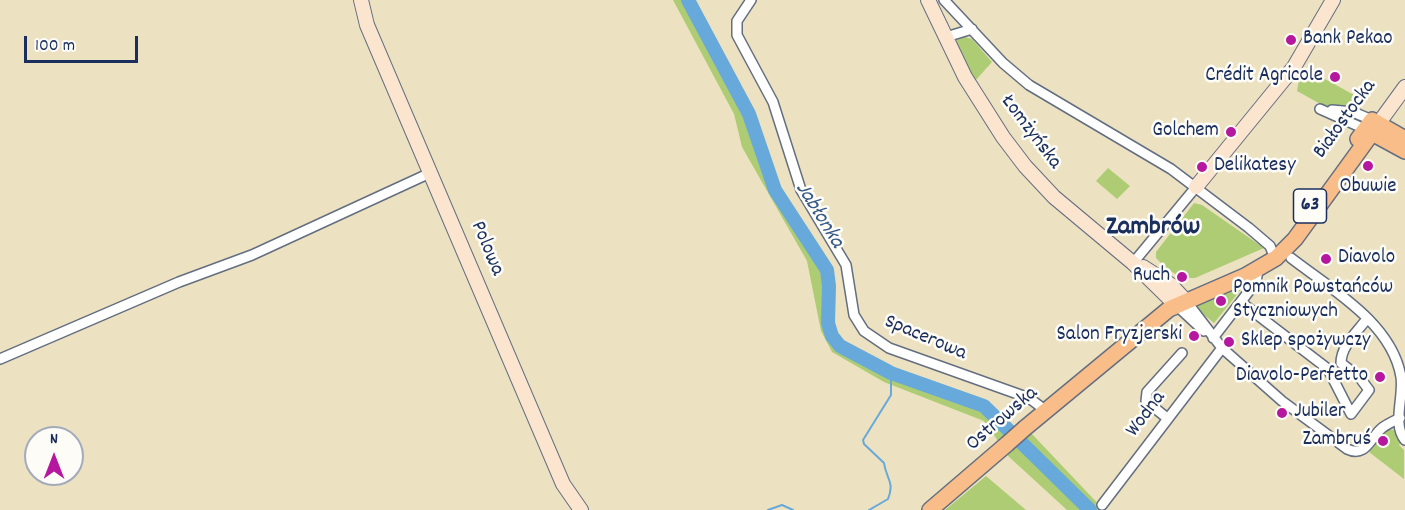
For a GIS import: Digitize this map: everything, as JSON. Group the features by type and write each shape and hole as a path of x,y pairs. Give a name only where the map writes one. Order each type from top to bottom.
{"main road":[{"path":"1372,126 1405,139"},
{"path":"1372,126 1405,151"},
{"name":"Białostocka","path":"1179,300 1272,251 1289,235 1372,126"},
{"name":"Białostocka","path":"1179,300 1258,270 1276,258 1295,239 1372,126"},
{"name":"Ostrowska","path":"930,510 1103,361 1179,300"}],"street":[{"name":"Polowa","path":"361,0 367,25 563,484 581,510"},
{"name":"Spacerowa","path":"751,0 740,13 736,29 773,102 801,190 846,265 854,315 864,331 889,348 1029,398 1045,410"},
{"name":"Łomżyńska","path":"928,0 965,77 1003,137 1025,166 1054,197 1137,259 1179,300"},
{"path":"944,0 1004,63 1029,85 1154,158 1249,228 1270,246 1272,251"},
{"path":"1137,259 1294,68 1333,0"},
{"path":"946,37 972,29"},
{"name":"Białostocka","path":"1372,126 1405,75"},
{"name":"Białostocka","path":"1372,126 1405,87"},
{"path":"0,359 179,282 252,255 430,173"},
{"path":"1290,258 1337,293 1382,333 1397,364 1402,389 1399,429 1405,440"},
{"name":"Łomżyńska","path":"1137,259 1179,300"},
{"path":"1213,338 1256,282 1258,270"},
{"path":"1179,300 1222,348 1282,401 1347,449 1360,451 1368,446 1383,427 1400,418"},
{"path":"1242,303 1328,369 1352,414 1369,390 1360,378 1341,363 1341,359 1343,350 1366,320"},
{"name":"Wodna","path":"1102,505 1222,348"},
{"path":"1167,417 1146,401 1147,392 1182,352"},
{"path":"1400,418 1405,428"}],"green space":[{"path":"673,0 685,0 742,107 757,157 771,190 819,266 825,285 824,325 829,336 837,346 883,374 984,411 1008,432 998,441 984,421 884,382 832,352 821,331 807,261 742,147 734,114"},
{"path":"962,36 972,39 992,62 975,81 956,41"},
{"path":"1307,69 1363,100 1358,109 1324,106 1297,91 1299,79"},
{"path":"1108,168 1130,186 1117,199 1096,181"},
{"path":"1194,203 1202,205 1264,248 1195,278 1173,273 1156,258 1156,252"},
{"path":"1247,282 1214,323 1196,308 1199,301"},
{"path":"1388,429 1394,430 1402,441 1399,445 1404,450 1404,479 1369,452"},
{"path":"1031,433 1104,510 1067,510 1007,455"},
{"path":"986,476 1026,510 945,510"}],"waterway":[{"name":"Jabłonka","path":"688,0 749,114 775,190 827,270 828,323 832,336 840,346 891,373 984,406 1090,510"},
{"path":"869,510 888,499 891,488 884,463 864,444 863,440 891,395 891,373"},
{"path":"768,510 782,505 793,510"}],"place":[{"name":"Bank Pekao","path":"1291,40"},
{"name":"Crédit Agricole","path":"1335,77"},
{"name":"Golchem","path":"1231,132"},
{"name":"Obuwie","path":"1368,166"},
{"name":"Delikatesy","path":"1202,167"},
{"name":"Diavolo","path":"1326,259"},
{"name":"Ruch","path":"1182,277"},
{"name":"Pomnik Powstańców Styczniowych","path":"1221,301"},
{"name":"Salon Fryzjerski","path":"1194,336"},
{"name":"Sklep spożywczy","path":"1229,342"},
{"name":"Diavolo-Perfetto","path":"1380,377"},
{"name":"Jubiler","path":"1282,413"},
{"name":"Zambruś","path":"1383,441"}],"district":[{"name":"Zambrów","path":"1153,229"}]}
